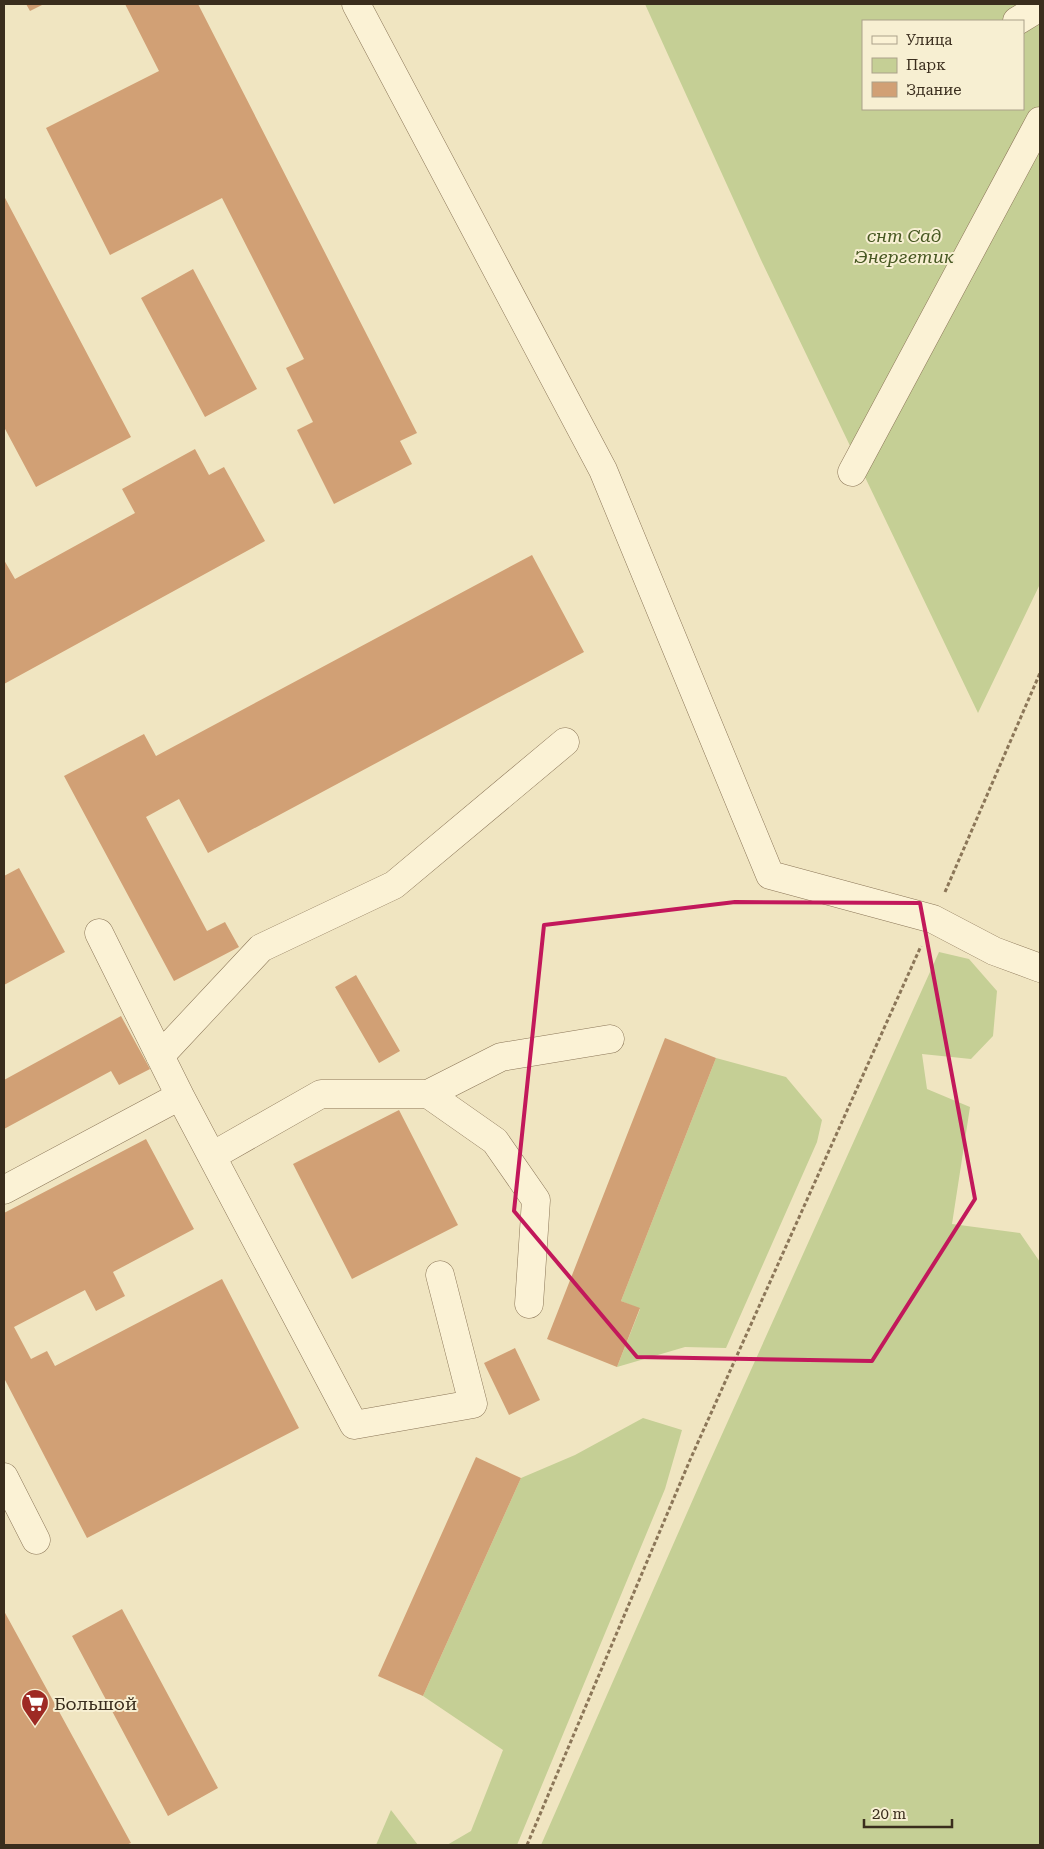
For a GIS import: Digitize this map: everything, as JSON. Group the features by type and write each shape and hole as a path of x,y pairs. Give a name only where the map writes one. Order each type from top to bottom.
{"street":[{"path":"356,4 603,470 770,875 933,920 994,950 1040,968"},
{"path":"1019,20 1040,7"},
{"path":"852,472 1040,121"},
{"path":"160,1056 261,948 394,885 565,742"},
{"path":"98,933 180,1096 354,1425 473,1404 440,1275"},
{"path":"212,1156 321,1094 428,1094 501,1057 610,1039"},
{"path":"428,1094 495,1141 536,1200 529,1304"},
{"path":"4,1190 180,1096"},
{"path":"4,1477 36,1540"}],"path":[{"path":"527,1845 690,1460 933,920 1040,673"}],"highlighted area":[{"path":"735,902 920,903 975,1199 872,1361 637,1357 514,1211 544,925"}],"green space":[{"name":"снт Сад Энергетик","path":"645,4 1040,4 1040,584 978,713 761,260"},
{"path":"939,952 969,959 997,991 993,1036 971,1059 922,1054 927,1089 970,1107 952,1224 1020,1233 1040,1262 1040,1845 541,1845 705,1472"},
{"path":"716,1058 786,1077 822,1120 817,1142 726,1348 685,1347 617,1367 640,1309 621,1301"},
{"path":"643,1418 682,1430 665,1489 517,1845 447,1845 471,1831 503,1750 423,1696 521,1478 575,1455"},
{"path":"391,1810 418,1845 376,1845"}],"building":[{"path":"26,4 44,4 30,11"},
{"path":"125,4 198,4 417,433 400,441 412,464 334,504 297,430 313,422 286,368 304,359 222,198 110,255 46,128 159,71"},
{"path":"4,196 131,437 36,487 4,427"},
{"path":"193,269 257,389 205,417 141,298"},
{"path":"195,449 209,475 224,467 265,541 4,684 4,560 15,579 135,513 122,489"},
{"path":"532,555 584,652 208,853 179,799 146,817 207,931 225,922 239,947 174,981 64,776 144,734 156,756"},
{"path":"19,868 65,952 4,985 4,876"},
{"path":"356,975 400,1051 379,1063 335,987"},
{"path":"121,1016 150,1069 119,1085 111,1071 4,1129 4,1080"},
{"path":"665,1038 716,1058 621,1301 640,1308 617,1367 547,1339"},
{"path":"399,1110 458,1225 352,1279 293,1164"},
{"path":"146,1139 194,1229 113,1272 125,1296 96,1311 85,1290 14,1327 31,1359 47,1351 55,1366 222,1279 299,1428 87,1538 4,1378 4,1213"},
{"path":"515,1348 540,1400 509,1415 484,1363"},
{"path":"476,1457 521,1478 423,1696 378,1676"},
{"path":"122,1609 218,1788 168,1816 72,1636"},
{"name":"Большой","path":"4,1611 131,1843 126,1845 4,1845"}],"place":[{"name":"Большой","path":"35,1727"}]}
